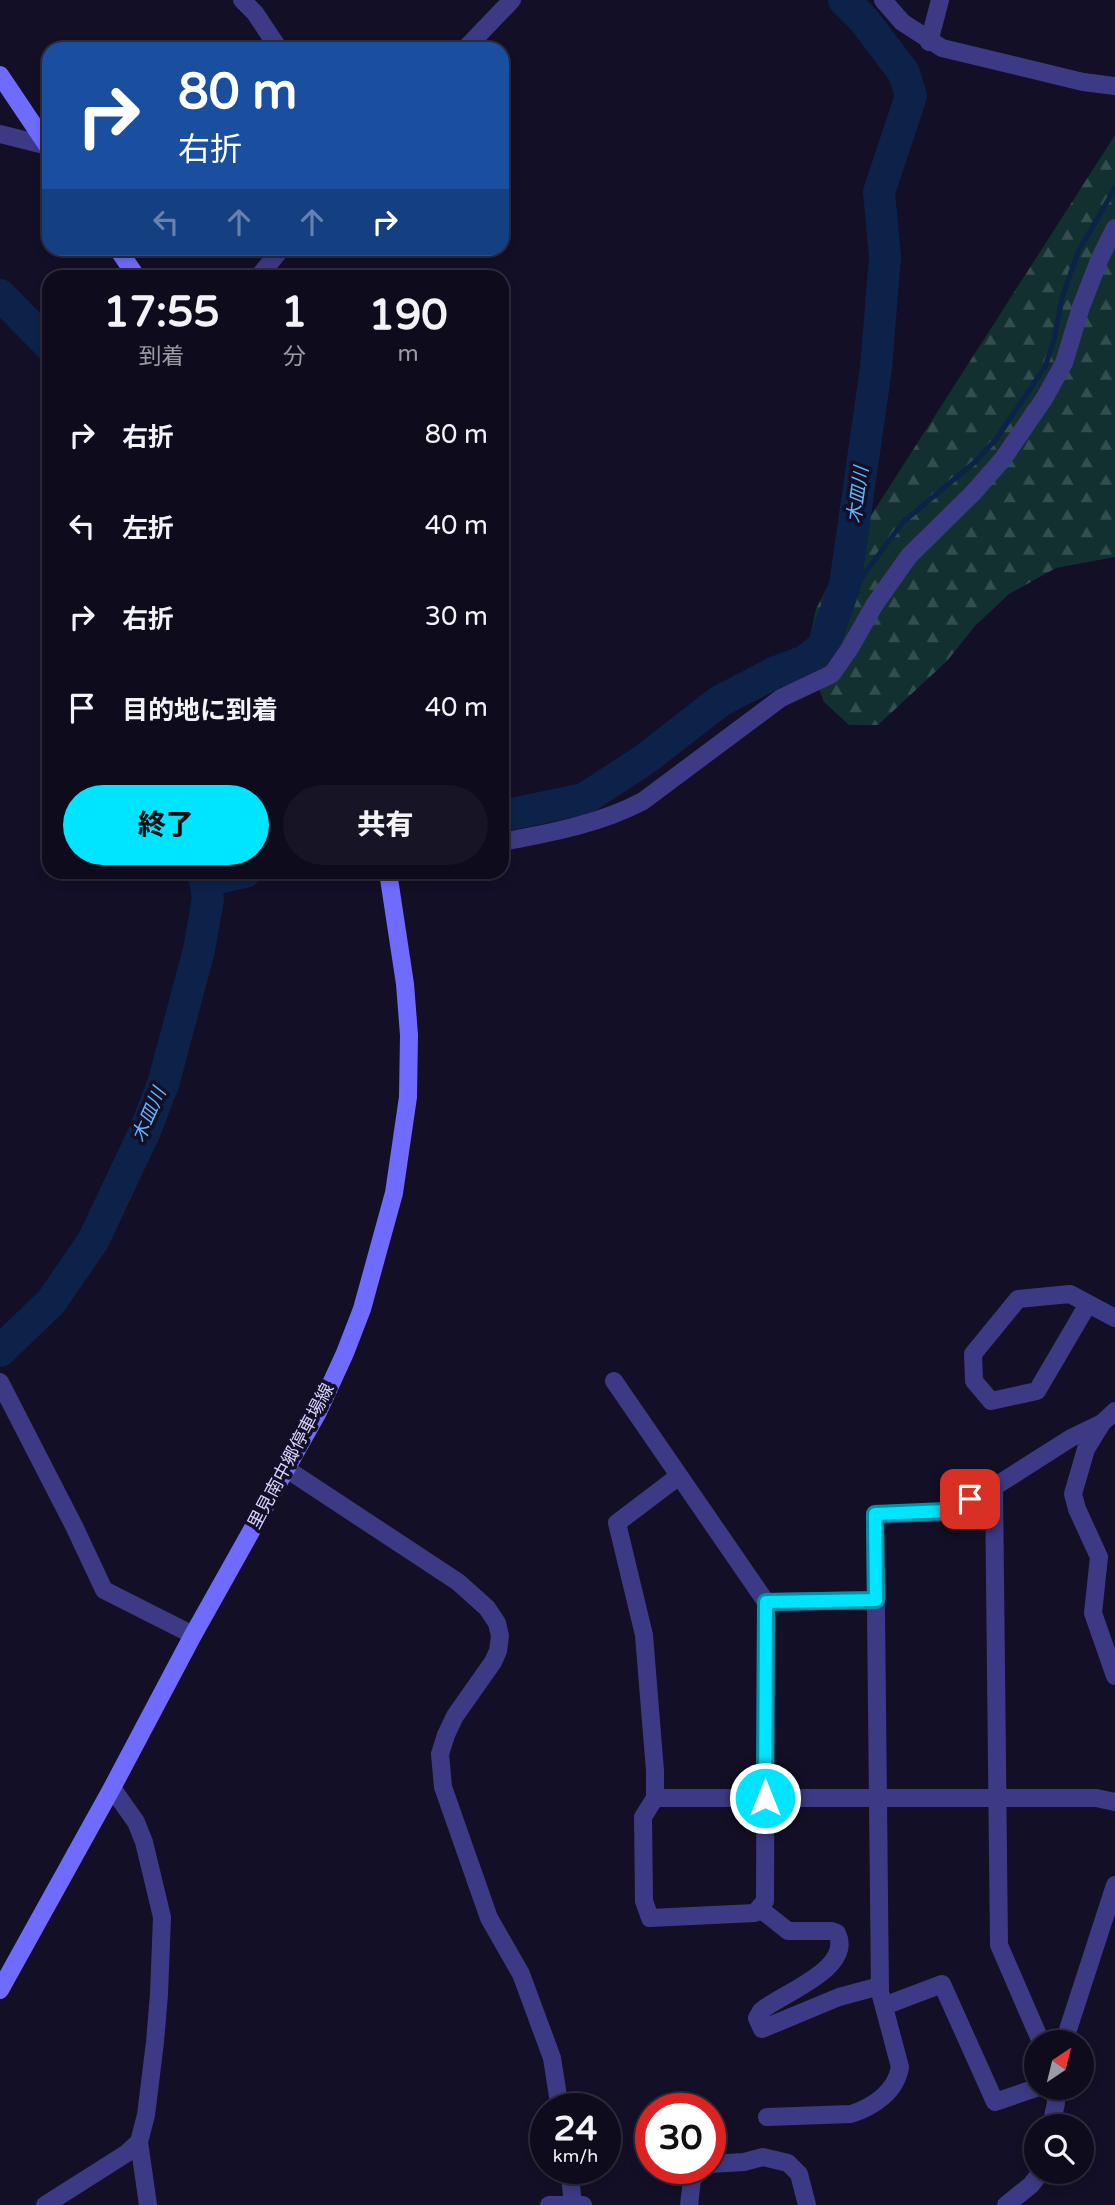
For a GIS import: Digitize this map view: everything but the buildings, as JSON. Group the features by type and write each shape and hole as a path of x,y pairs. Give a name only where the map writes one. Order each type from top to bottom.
{"main road":[{"path":"0,75 42,138"},
{"name":"里見南中郷停車場線","path":"0,1990 318,1412 362,1309 391,1204 408,1097 409,1035 399,935 389,879"}],"street":[{"path":"242,0 255,13 274,42"},
{"path":"472,42 512,0"},
{"path":"883,0 902,22 942,48 1083,82 1115,86"},
{"path":"929,41 940,0"},
{"path":"0,135 42,146"},
{"path":"509,841 558,832 643,801 781,698 832,674 908,556 974,492 1002,460 1044,399 1064,363 1081,307 1115,228"},
{"path":"264,270 275,256"},
{"path":"1088,1304 1037,1391 991,1401 974,1381 973,1354 1018,1299 1070,1294 1115,1318"},
{"path":"614,1381 766,1602 765,1901 755,1913 650,1918 644,1901 643,1817 655,1798 655,1771 644,1635 617,1523 679,1476"},
{"path":"0,1382 104,1590 193,1635"},
{"path":"767,2116 851,2114 874,2104 885,2094 894,2084 900,2067 880,1986 875,1514 946,1511 994,1487 1108,1417"},
{"path":"1108,1417 1086,1449 1073,1494 1099,1557 1093,1613 1115,1676"},
{"path":"285,1468 458,1582 498,1623 500,1636 493,1662 455,1716 446,1735 440,1754 443,1787 489,1918 521,1975 552,2058 557,2093"},
{"path":"994,1487 999,1945 1036,2030"},
{"path":"766,1602 876,1600"},
{"path":"112,1788 140,1832 162,1917 155,2042 146,2115 139,2142 148,2205"},
{"path":"655,1798 1096,1798 1115,1802"},
{"path":"1068,2030 1115,1885"},
{"path":"759,1908 788,1931 832,1931 837,1933 840,1943 838,1954 828,1968 761,2011 757,2018 762,2029 839,1997 880,1986"},
{"path":"884,2006 942,1984 995,2102 1024,2092"},
{"path":"45,2205 127,2153 139,2142"},
{"path":"726,2163 762,2157 788,2163 799,2174 807,2205"},
{"path":"571,2184 573,2204"},
{"path":"689,2205 692,2184"},
{"path":"1006,2205 1032,2184"},
{"path":"550,2205 584,2205"}],"green space":[{"path":"1115,135 1115,557 1056,568 1009,594 975,626 947,661 878,725 849,725 824,702 806,655 816,609 836,570"}],"waterway":[{"name":"木皿川","path":"509,815 584,799 644,760 720,701 776,672 805,661 823,647 845,585 876,368 885,257 879,192 911,96 904,73 864,20 844,0"},
{"path":"833,616 903,522 976,461 997,438 1045,367 1054,340 1062,298 1078,252 1115,188"},
{"path":"0,295 42,338"},
{"name":"木皿川","path":"0,1351 51,1302 93,1241 145,1131 164,1081 199,950 208,899 205,879"},
{"name":"木皿川","path":"205,881 214,879"}],"route":[{"path":"765,1798 766,1602 876,1600 875,1514 946,1511 970,1499"}]}
